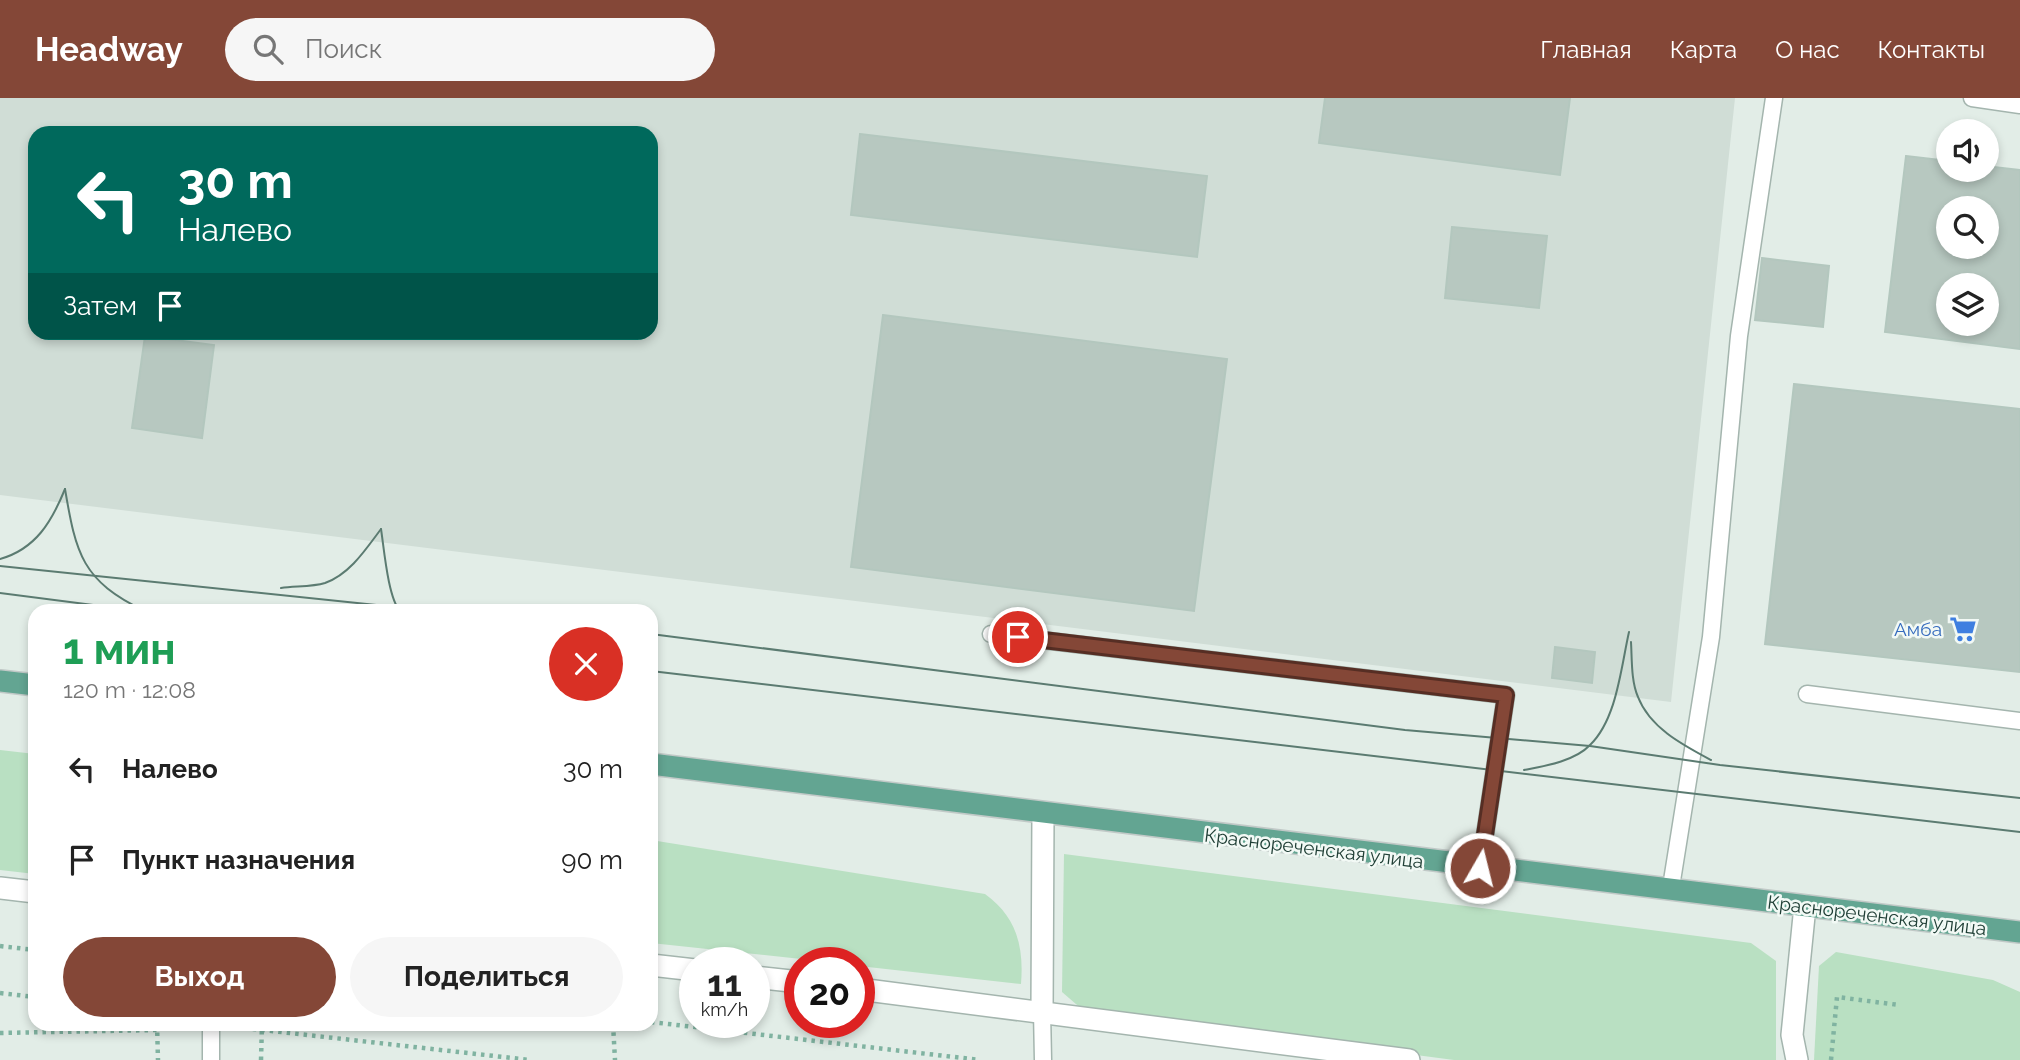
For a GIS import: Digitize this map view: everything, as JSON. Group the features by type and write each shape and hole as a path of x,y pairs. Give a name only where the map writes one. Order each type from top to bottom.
{"main road":[{"path":"0,681 28,684"},
{"name":"Краснореченская улица","path":"658,765 1480,868 1671,887 2020,932"}],"street":[{"path":"1042,1011 1043,814"},
{"path":"0,888 28,891"},
{"path":"1797,1060 1792,1035 1805,906"},
{"path":"658,966 679,968"},
{"path":"875,991 1409,1060"}],"lane":[{"path":"1671,887 1711,637 1739,336 1774,98"},
{"path":"1972,98 2020,105"},
{"path":"991,634 1506,695 1480,868"},
{"path":"1807,694 2020,722"},
{"path":"1042,1011 1043,1060"},
{"path":"211,1031 211,1060"}],"path":[{"path":"0,946 28,949"},
{"path":"0,993 28,996"},
{"path":"1831,1060 1837,998 1899,1005"},
{"path":"658,1023 980,1060"},
{"path":"0,1033 52,1031"},
{"path":"157,1031 158,1060"},
{"path":"261,1060 262,1031"},
{"path":"294,1031 530,1060"},
{"path":"613,1031 615,1060"}],"shaded area":[{"path":"0,98 1735,98 1671,702 0,495"}],"green space":[{"path":"0,750 28,753 28,873 0,870"},
{"path":"658,841 985,894 1005,913 1016,934 1021,958 1021,984 875,968 875,947 784,947 784,957 770,956 770,947 688,947 658,944"},
{"path":"1064,854 1751,943 1776,961 1776,1060 1454,1060 1084,1011 1062,992"},
{"path":"1836,952 1993,980 2020,992 2020,1060 1814,1060 1819,966"}],"building":[{"path":"1325,98 1570,98 1560,175 1319,143"},
{"path":"860,134 1207,176 1197,257 851,215"},
{"path":"1906,156 1936,160 1936,182 1999,182 1999,168 2020,170 2020,349 1885,332"},
{"path":"1452,227 1547,236 1539,308 1445,298"},
{"path":"1762,258 1829,266 1823,327 1755,320"},
{"path":"883,315 1227,359 1194,611 851,567"},
{"path":"144,340 176,340 214,345 202,438 132,428"},
{"path":"1794,384 2020,409 2020,672 1765,644"},
{"path":"1555,647 1595,652 1592,683 1552,678"}],"tram line":[{"path":"65,489 73,531 86,563 107,588 132,604"},
{"path":"0,559 33,541 48,523 65,489"},
{"path":"381,529 396,604"},
{"path":"281,588 320,584 334,579 357,560 381,529"},
{"path":"0,566 366,604"},
{"path":"0,593 85,604"},
{"path":"1524,770 1576,755 1584,751 1599,734 1617,692 1629,632"},
{"path":"658,635 1405,730 1590,746 1720,765 2020,798"},
{"path":"1631,642 1634,684 1643,708 1668,734 1711,760"},
{"path":"658,672 2020,832"}],"place":[{"name":"Амба","path":"1963,629"}],"route":[{"path":"1018,637 1506,695 1480,868"}]}
